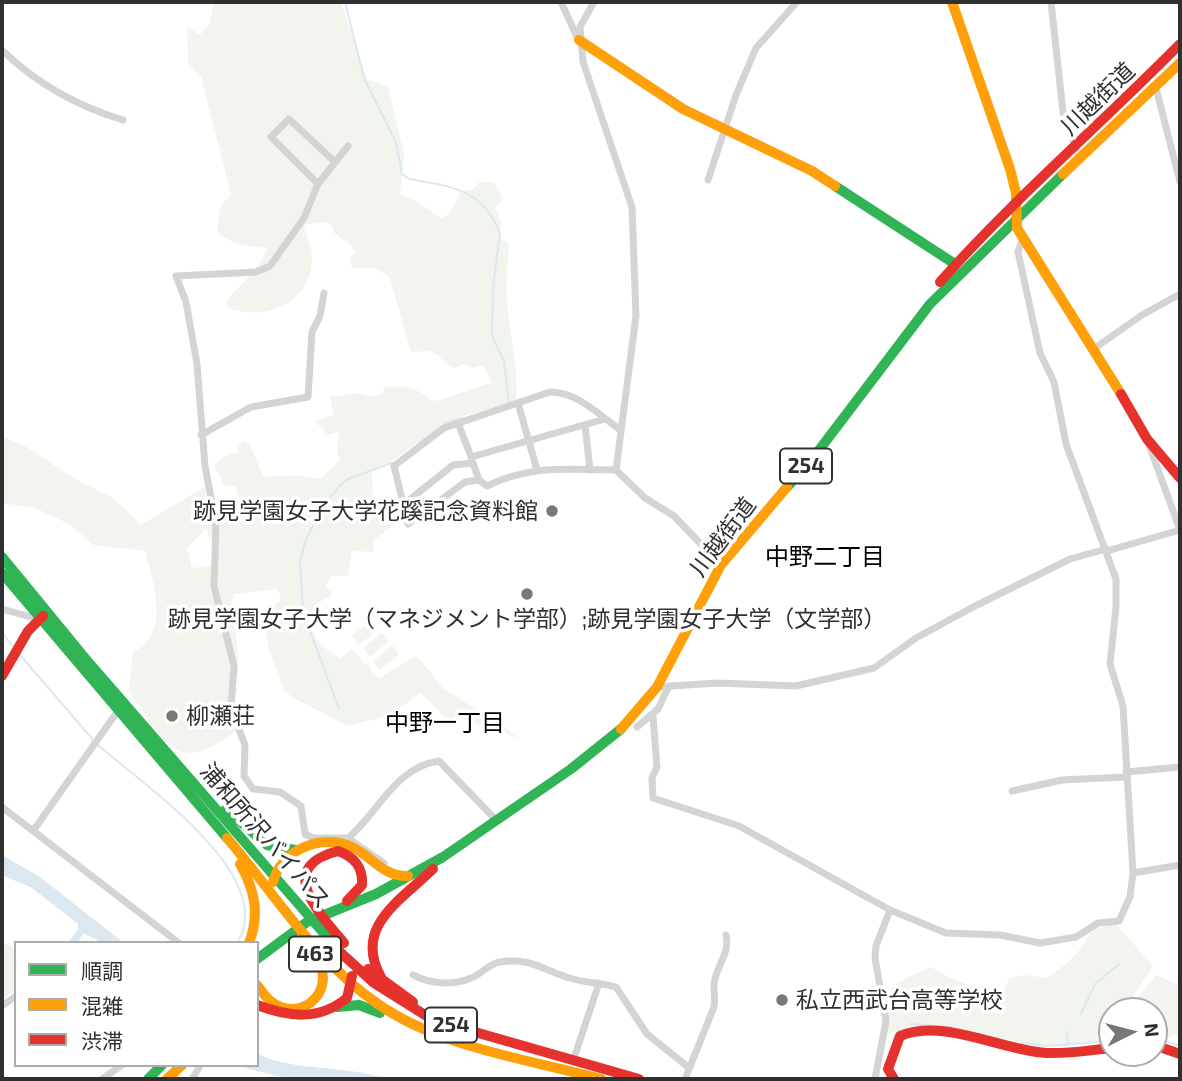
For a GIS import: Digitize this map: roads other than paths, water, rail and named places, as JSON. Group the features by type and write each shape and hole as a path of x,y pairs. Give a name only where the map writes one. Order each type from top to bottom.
{"main road":[{"path":"952,2 995,120 1016,202 1017,228 1095,348 1147,439 1180,478"},
{"path":"579,40 682,109 812,171 955,264"},
{"name":"川越街道","path":"930,304 936,289 955,264 1180,44"},
{"name":"川越街道","path":"336,910 393,890 441,860 591,755 662,688 721,565 754,523 810,463 930,304 1016,218 1180,63"},
{"name":"浦和所沢バイパス","path":"2,557 43,616 117,712 352,984 370,999 405,1019 483,1046 601,1079"},
{"name":"浦和所沢バイパス","path":"2,573 154,737 358,971 389,997 414,1011 571,1070 639,1079"},
{"path":"2,676 43,616"},
{"path":"154,737 258,838 275,848 346,845 388,874 412,875"},
{"path":"179,783 238,861 255,898 256,925 250,941"},
{"path":"300,849 282,860 274,875 276,892 310,937"},
{"path":"336,910 354,897 362,886 363,876 356,860 338,851 326,852 311,862 306,870 306,889 336,933 367,969 462,1029"},
{"path":"387,984 375,969 370,953 373,930 441,860"},
{"name":"川越街道","path":"259,960 284,937 441,860"},
{"name":"463","path":"238,861 316,955 325,978 315,1002 295,1010 266,999 259,988"},
{"path":"259,1006 288,1017 310,1015 333,1008 347,998 352,984 347,963 301,906"},
{"name":"254","path":"333,1008 359,1005 429,1034 483,1046"},
{"path":"894,1079 888,1069 900,1036 907,1031 946,1034 1045,1054 1098,1049"},
{"path":"167,1079 181,1067"}],"street":[{"path":"561,2 579,40 611,151 632,207 635,228 636,316 619,429 616,470"},
{"path":"579,40 579,27 594,2"},
{"path":"708,180 756,48 797,2"},
{"path":"1052,2 1063,112 1080,160"},
{"path":"2,50 19,67 75,102 123,120"},
{"path":"1156,88 1180,182"},
{"path":"318,184 271,137 289,119 335,162"},
{"path":"348,146 318,184 304,218 270,266 256,272 176,276 186,302 197,364 201,435 216,524 214,586 233,659 231,709 244,745 244,776 253,789 279,792 301,806 305,834 313,838 348,838 384,863"},
{"path":"1023,237 1018,252 1040,353 1054,382 1066,443 1085,501 1107,550 1116,591 1110,664 1124,706 1125,774 1133,873 1130,897 1119,921 1098,923 1069,939 1040,943 1000,935 946,933 890,910 804,864 752,831 653,798 652,778 657,767 652,717 662,688 717,683 796,686 874,668 916,638 1070,559 1107,550 1180,530 1147,439"},
{"path":"201,435 251,407 308,397 312,332 320,316 324,293"},
{"path":"1095,348 1142,315 1180,294"},
{"path":"479,480 465,482 408,524 394,466 426,440 458,422 550,393 564,392 619,429"},
{"path":"517,403 537,470"},
{"path":"403,505 453,465 528,440 605,419"},
{"path":"458,422 479,480 487,486 511,474 537,470 564,467 616,470 645,498 674,516 721,565"},
{"path":"585,425 590,470"},
{"path":"2,609 43,616"},
{"path":"640,709 652,717"},
{"path":"33,831 117,712"},
{"path":"637,727 652,717"},
{"path":"348,838 365,823 397,781 420,766 439,761 496,820"},
{"path":"1012,792 1062,780 1180,767"},
{"path":"2,807 175,941"},
{"path":"1133,873 1180,865"},
{"path":"876,1079 882,1057 886,1021 874,958 890,910"},
{"path":"685,1079 714,1007 716,997 713,982 728,944 726,935"},
{"path":"413,975 433,984 454,982 471,978 495,963 515,961 539,964 573,979 616,987 647,1034 688,1067"},
{"path":"571,1070 598,983"},
{"path":"103,1079 119,1067"}],"waterway":[{"path":"345,2 364,78 396,142 402,174 409,179 451,187 474,198 493,218 500,233 493,287 492,336 504,361 509,402"},
{"path":"419,443 447,422 462,418"},
{"path":"339,709 303,612 300,562 305,542 321,509 339,486 348,479 392,463"},
{"path":"2,633 14,648"},
{"path":"20,655 94,741"},
{"path":"98,745 172,807 200,833 223,861 239,889 245,917 238,941"},
{"path":"1081,1014 1095,984 1119,964"},
{"path":"910,1024 949,1027 998,1039"},
{"path":"1067,1032 1068,1045"},
{"path":"1021,1043 1047,1046 1098,1042"},
{"path":"1168,1042 1180,1046"}],"place":[{"name":"跡見学園女子大学花蹊記念資料館","path":"552,511"},
{"name":"跡見学園女子大学（マネジメント学部）;跡見学園女子大学（文学部）","path":"527,594"},
{"name":"柳瀬荘","path":"172,716"},
{"name":"私立西武台高等学校","path":"782,1000"}],"district":[{"name":"中野二丁目","path":"825,557"},
{"name":"中野一丁目","path":"445,723"}]}
